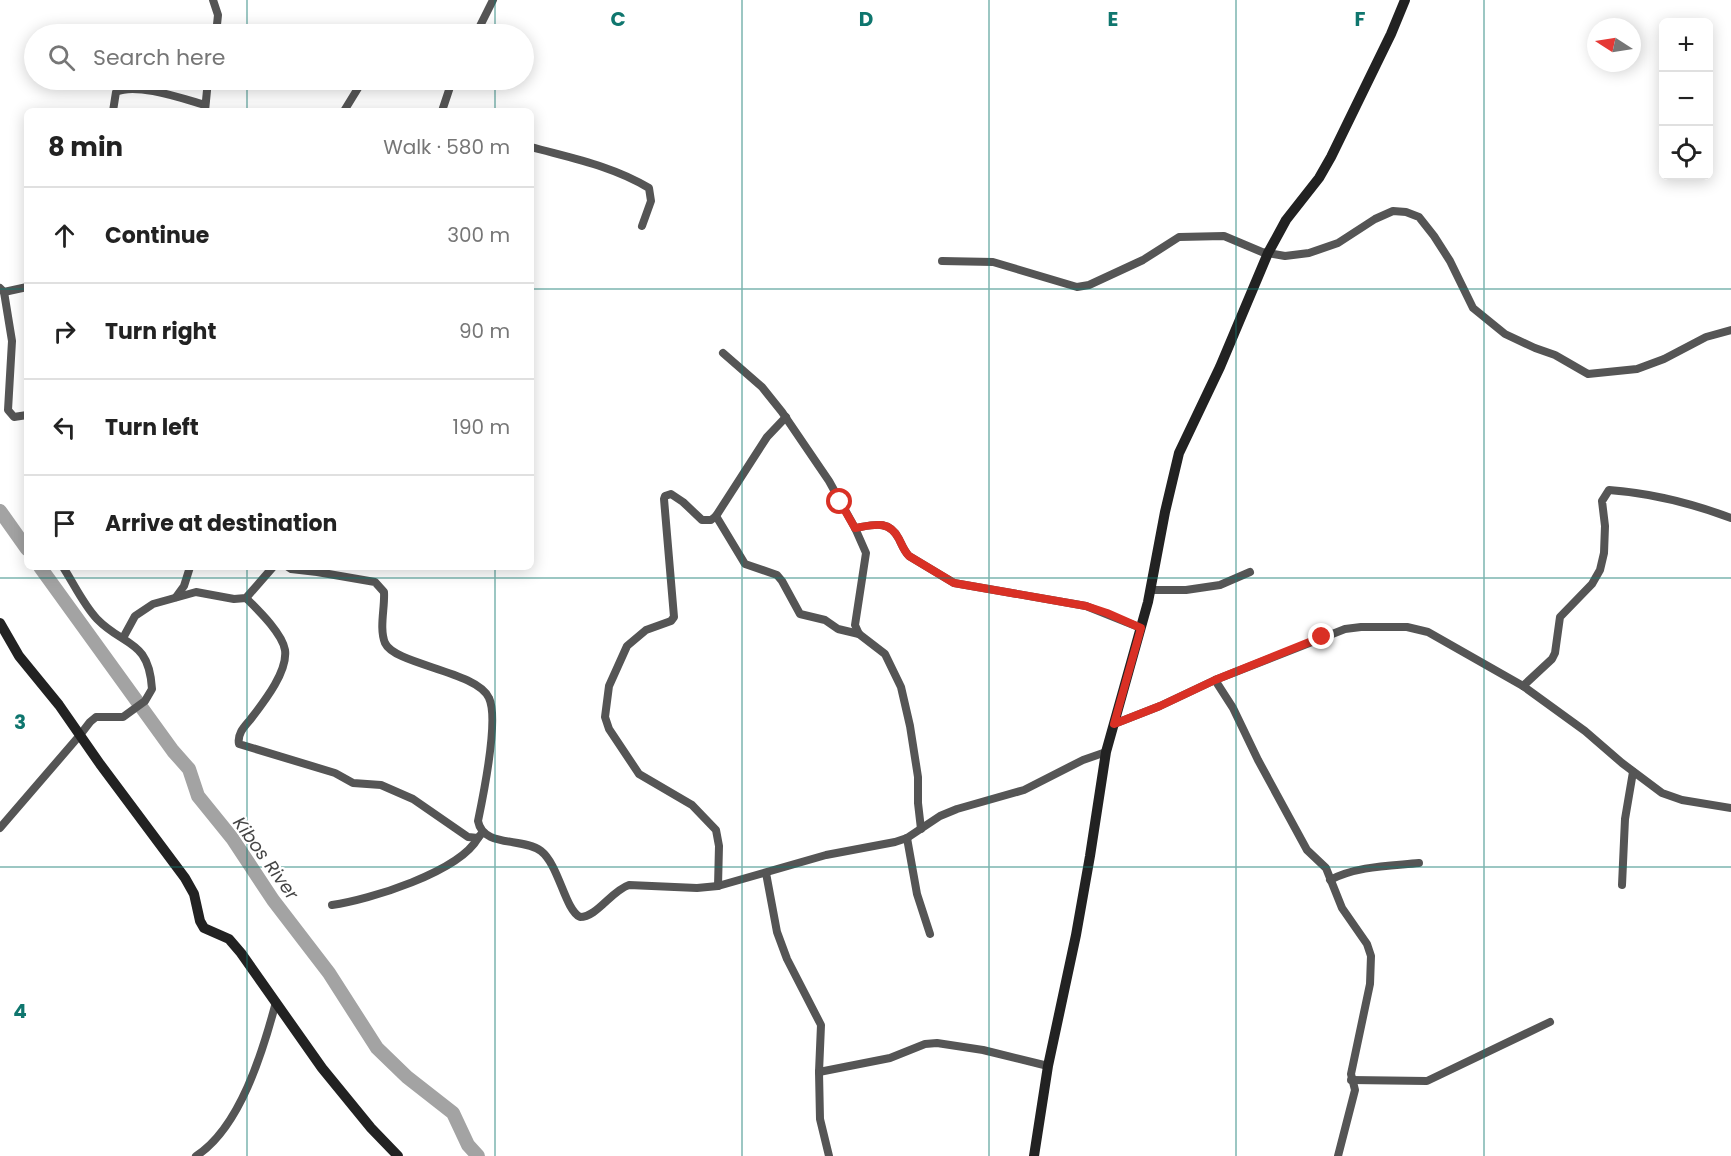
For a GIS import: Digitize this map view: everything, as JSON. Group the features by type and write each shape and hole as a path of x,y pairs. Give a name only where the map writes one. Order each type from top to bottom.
{"main road":[{"path":"1034,1156 1048,1066 1076,935 1106,752 1151,590 1171,483 1179,453 1220,367 1268,254 1286,220 1319,178 1331,157 1391,34 1402,1"},
{"path":"0,623 19,656 59,705 185,878 194,894 200,921 204,928 230,939 322,1068 371,1128 398,1156"}],"street":[{"path":"213,0 218,15 217,24"},
{"path":"481,24 494,0"},
{"path":"113,108 115,94 120,90"},
{"path":"134,90 159,92 205,108 207,90"},
{"path":"346,108 357,90"},
{"path":"443,108 449,90"},
{"path":"534,148 601,166 634,178 649,188 651,201 642,226"},
{"path":"942,261 993,262 1077,287 1089,285 1143,260 1179,237 1224,236 1268,254 1285,256 1309,253 1338,243 1375,219 1393,211 1406,212 1419,217 1434,236 1450,261 1473,308 1505,334 1555,355 1588,374 1637,369 1664,359 1706,337 1731,330"},
{"path":"24,286 2,290 12,341 8,410 14,417 24,415"},
{"path":"723,353 762,387 786,417 829,481 855,528 866,553 855,625 859,634"},
{"path":"718,886 719,846 716,830 692,805 639,774 609,729 605,717 609,686 627,646 645,630 671,621 674,616 665,496 671,494 705,521 711,520 716,516 767,437 786,417"},
{"path":"1523,686 1555,653 1560,617 1592,584 1600,570 1604,553 1605,526 1602,501 1609,490 1683,502 1731,518"},
{"path":"716,516 745,564 777,575 800,614 825,620 838,629 859,634 885,654 901,687 910,726 918,777 921,829"},
{"path":"855,528 887,525 895,531 904,552 954,583 1086,606 1141,628"},
{"path":"0,828 90,722 96,717 123,717 145,701 152,689 146,657 134,645 99,622 88,609 65,570"},
{"path":"176,597 184,586 189,570"},
{"path":"123,638 135,616 153,604 196,592 234,599 246,598 270,570"},
{"path":"291,570 375,582 384,592 382,634 391,651 475,685 489,697 491,706 488,764 478,821 480,836 468,851 453,861 409,883 354,902 332,905"},
{"path":"1151,590 1186,590 1220,585 1250,572"},
{"path":"246,598 264,616 282,642 285,654 273,687 242,730 239,744 324,770 353,783 381,784 413,799 468,837 480,836 526,843 536,847 552,863 573,911 580,917 589,916 620,888 629,885 697,888 718,886 826,855 908,838 940,816 1024,790 1083,760 1106,752"},
{"path":"1114,724 1160,706 1215,680 1345,629 1407,627 1428,632 1523,686 1585,731 1648,784 1672,797 1731,808"},
{"path":"1215,680 1233,708 1258,760 1307,850 1326,868 1342,908 1367,944 1371,956 1370,984 1351,1074 1355,1086 1354,1098 1338,1156"},
{"path":"1622,885 1625,819 1633,772"},
{"path":"908,838 917,894 930,934"},
{"path":"1330,880 1342,874 1370,868 1419,863"},
{"path":"766,873 777,932 787,959 821,1024 820,1119 829,1156"},
{"path":"196,1156 214,1142 230,1121 256,1065 276,1002"},
{"path":"1352,1080 1427,1082 1550,1022"},
{"path":"819,1072 890,1058 925,1044 937,1043 983,1050 1048,1066"}],"waterway":[{"name":"Kibos River","path":"0,511 24,545"},
{"name":"Kibos River","path":"42,570 173,751 189,769 198,796 232,838 273,900 329,973 377,1048 407,1077 453,1113 468,1145 478,1156"}],"route":[{"path":"840,502 855,528 887,525 895,531 904,552 934,573 954,583 1086,606 1141,628 1114,724 1322,637"}]}
